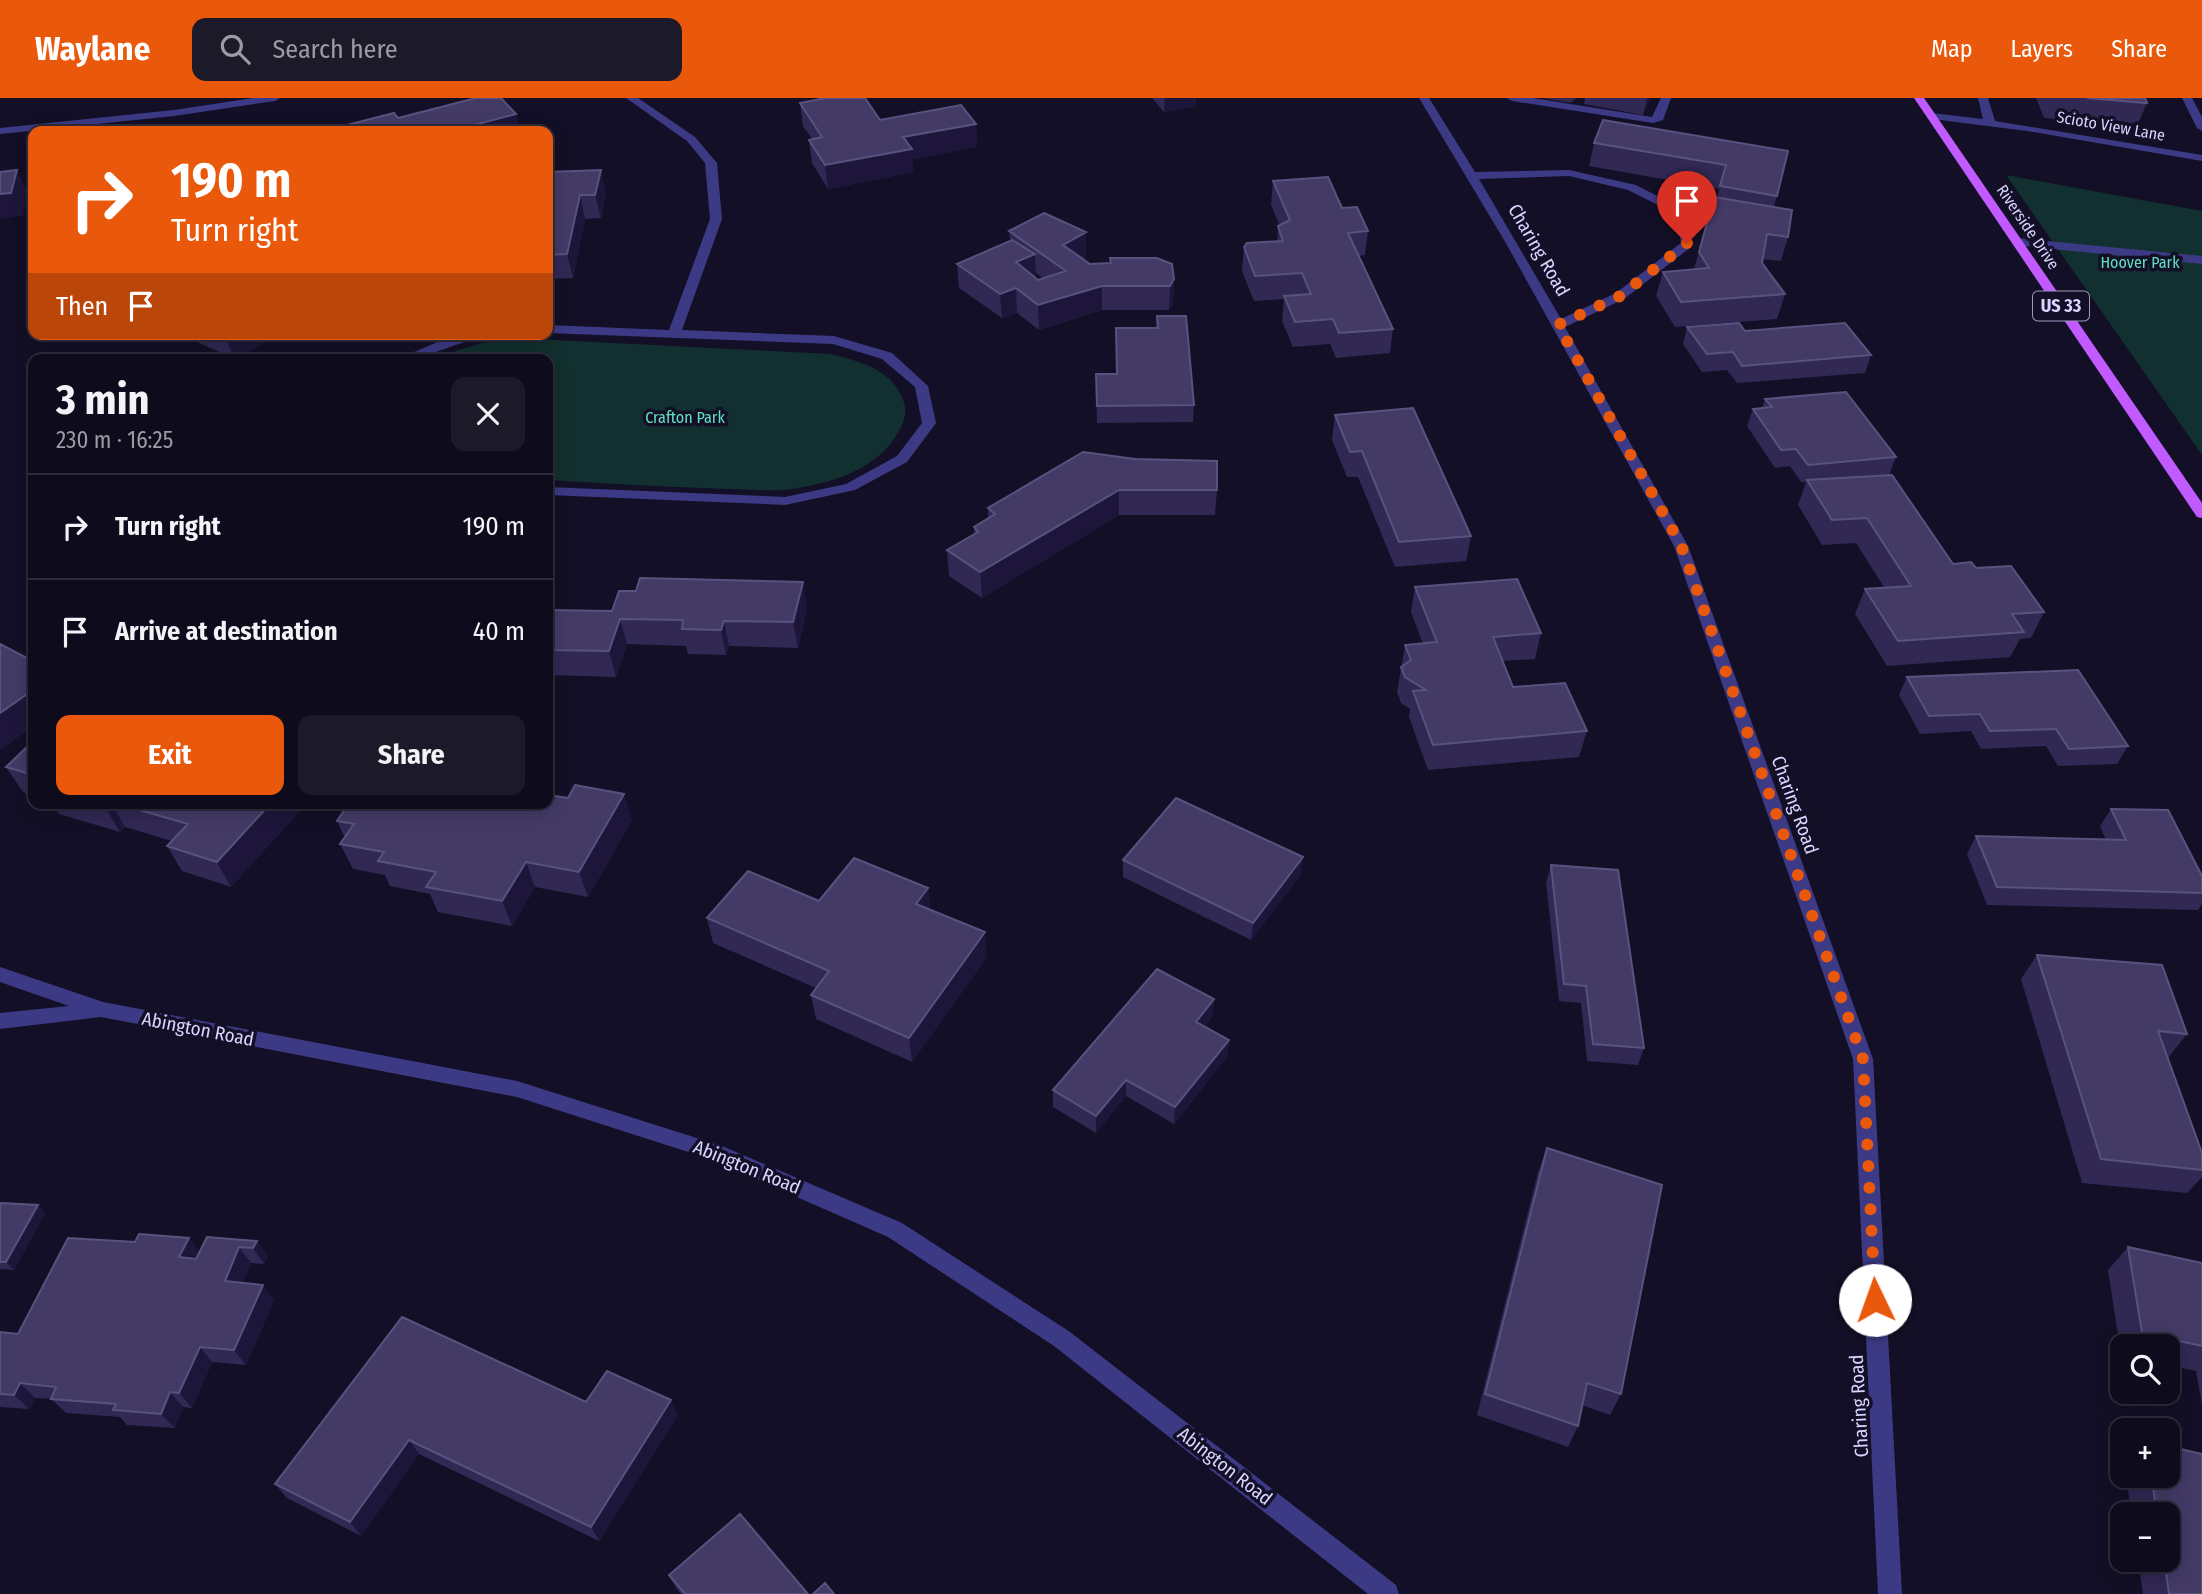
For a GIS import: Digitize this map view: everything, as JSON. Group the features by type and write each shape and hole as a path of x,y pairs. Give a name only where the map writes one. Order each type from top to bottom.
{"main road":[{"name":"Riverside Drive","path":"1919,98 2202,514"}],"street":[{"path":"48,126 174,113 275,98"},
{"path":"631,98 691,139 711,163 716,219 676,332"},
{"name":"Charing Road","path":"1424,98 1558,325 1681,545 1863,1059 1890,1594"},
{"path":"1512,98 1653,120 1659,118 1666,98"},
{"path":"1983,98 1990,123"},
{"path":"2187,98 2202,128"},
{"name":"Scioto View Lane","path":"1932,116 2202,158"},
{"path":"0,131 28,128"},
{"path":"1472,176 1569,173 1632,187 1682,212 1687,243 1620,296 1558,325"},
{"path":"2017,242 2202,260"},
{"path":"553,329 834,340 887,356 921,386 929,423 902,459 850,487 785,500 553,491"},
{"path":"417,354 453,340"},
{"name":"Abington Road","path":"0,974 103,1010 517,1089 715,1152 895,1230 1062,1339 1387,1594"},
{"path":"0,1021 103,1010"}],"green space":[{"name":"Hoover Park","path":"2006,175 2202,211 2202,455"},
{"name":"Crafton Park","path":"553,340 830,354 863,363 883,374 898,389 905,405 905,415 894,439 874,460 849,474 806,486 760,490 553,480 553,354 446,354 482,343"}],"building":[{"path":"476,98 501,98 516,114 471,126 343,126 394,113 398,118"},
{"path":"826,98 865,98 880,120 961,105 976,124 903,137 912,149 825,165 809,140 822,137 800,103"},
{"path":"2087,98 2145,98 2147,103"},
{"path":"1603,120 1788,151 1777,196 1720,186 1726,165 1594,143"},
{"path":"17,170 11,193 0,194 0,172"},
{"path":"601,170 595,195 580,195 567,254 553,255 553,172"},
{"path":"1328,177 1342,208 1357,207 1368,231 1348,233 1393,329 1339,333 1333,319 1295,322 1284,296 1311,294 1302,273 1255,276 1244,247 1247,243 1283,241 1278,226 1290,220 1273,181"},
{"path":"1714,197 1792,210 1788,237 1767,234 1762,263 1785,294 1681,302 1663,272 1709,268 1699,252"},
{"path":"1044,213 1086,232 1063,245 1090,264 1111,263 1110,258 1157,258 1172,264 1174,279 1170,286 1102,286 1038,305 1016,288 1000,294 957,264 1012,240 1035,254 1016,262 1038,280 1066,271 1009,231"},
{"path":"1157,316 1186,316 1194,405 1097,406 1096,374 1117,374 1116,328 1158,328"},
{"path":"1739,323 1745,331 1845,323 1871,355 1742,366 1733,352 1707,354 1687,327"},
{"path":"1846,392 1896,457 1808,465 1796,449 1781,450 1753,409 1772,407 1765,399"},
{"path":"1413,408 1471,536 1399,542 1362,451 1350,452 1335,415"},
{"path":"1083,452 1135,459 1217,461 1217,490 1119,490 980,572 947,550 978,532 974,527 995,514 988,508"},
{"path":"1892,475 1953,564 1971,562 1976,568 2011,566 2044,612 2012,614 2024,632 1898,641 1865,589 1911,586 1867,518 1832,520 1807,480"},
{"path":"640,578 803,582 793,622 724,621 721,630 682,629 683,620 620,619 609,651 553,650 553,610 612,611 619,591 636,591"},
{"path":"1517,579 1541,633 1493,637 1513,687 1565,683 1587,731 1433,745 1413,691 1426,690 1405,677 1401,667 1411,660 1405,645 1437,642 1415,587"},
{"path":"0,644 28,658 28,693 0,713"},
{"path":"2078,670 2128,746 2069,749 2056,729 1990,731 1980,714 1929,716 1907,677"},
{"path":"28,746 28,774 6,767"},
{"path":"575,785 624,794 579,872 526,862 502,901 426,887 436,872 378,861 384,852 340,844 354,824 337,821 345,809 553,809 553,796 568,798"},
{"path":"1176,798 1303,857 1253,923 1123,860"},
{"path":"136,809 266,809 217,862 167,846 188,824"},
{"path":"2111,809 2168,810 2202,876 2202,893 1997,887 1976,836 2126,840"},
{"path":"854,858 928,888 916,904 985,932 909,1038 811,995 829,971 707,918 748,871 819,901"},
{"path":"1551,865 1618,870 1644,1048 1593,1044 1586,986 1564,984"},
{"path":"2037,955 2162,965 2187,1034 2158,1031 2202,1153 2202,1170 2101,1159"},
{"path":"1157,969 1214,999 1196,1022 1229,1040 1175,1107 1126,1080 1096,1116 1053,1090"},
{"path":"1547,1148 1662,1185 1621,1394 1587,1383 1578,1426 1485,1394"},
{"path":"0,1203 38,1205 6,1262 0,1262"},
{"path":"139,1234 189,1238 179,1257 196,1259 207,1237 257,1241 253,1248 239,1247 225,1281 263,1285 234,1350 200,1347 179,1393 170,1392 161,1414 113,1410 116,1404 51,1399 56,1387 20,1383 14,1395 0,1394 0,1332 18,1334 68,1238 135,1242"},
{"path":"2128,1247 2202,1263 2202,1346 2180,1341 2180,1334 2142,1333"},
{"path":"402,1317 586,1402 607,1371 671,1400 591,1527 409,1440 350,1522 275,1484"},
{"path":"2180,1449 2202,1454 2202,1594 2169,1594 2166,1572 2180,1572 2180,1502 2155,1502 2153,1488 2180,1488"},
{"path":"740,1514 808,1594 685,1594 669,1575"},
{"path":"825,1583 834,1594 813,1594"}],"route":[{"path":"1687,243 1620,296 1558,325 1681,545 1863,1059 1875,1300"}]}
